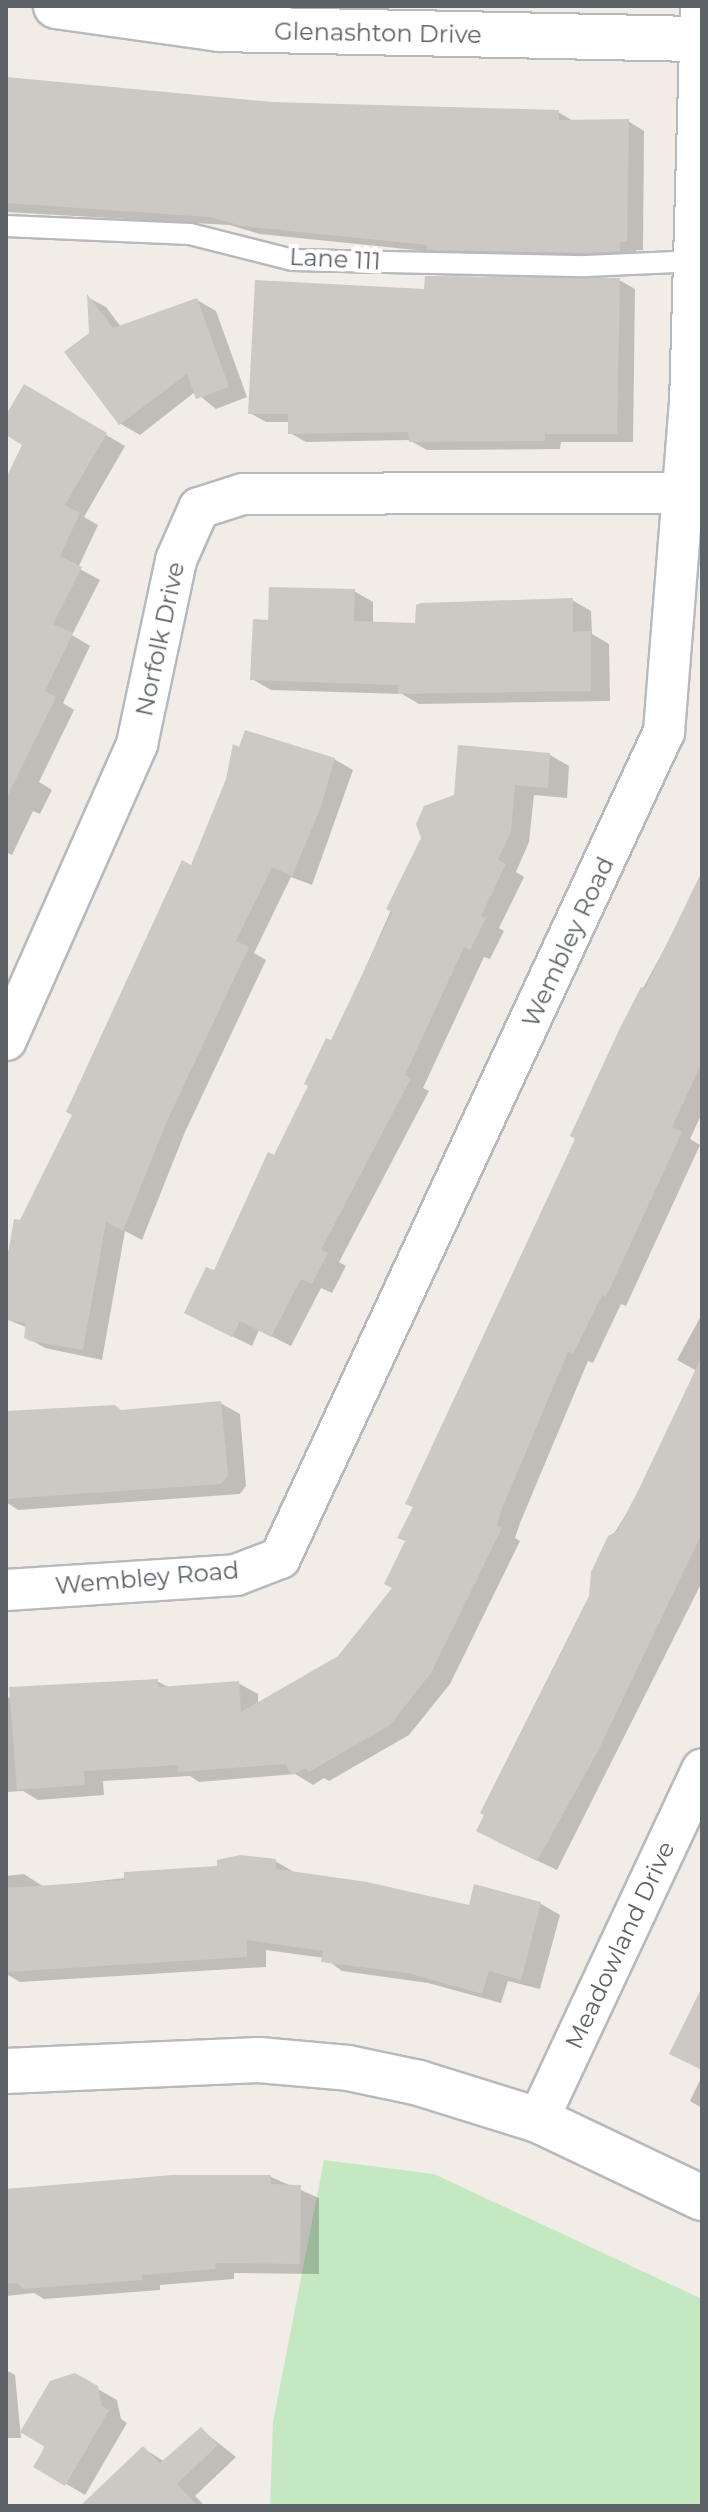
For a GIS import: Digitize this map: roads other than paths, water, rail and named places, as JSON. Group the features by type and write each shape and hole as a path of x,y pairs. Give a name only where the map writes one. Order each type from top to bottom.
{"street":[{"name":"Glenashton Drive","path":"56,6 219,29 700,28"},
{"name":"Wembley Road","path":"6,1590 236,1575 280,1558 664,732 693,492 688,262 700,28"},
{"name":"Norfolk Drive","path":"6,1040 137,744 176,560 199,508 243,494 693,492"},
{"name":"Meadowland Drive","path":"538,2120 702,1770"},
{"path":"6,2071 259,2060 348,2068 419,2083 538,2120 702,2198"}],"lane":[{"name":"Lane 111","path":"6,226 190,234 293,260 688,262"}]}
